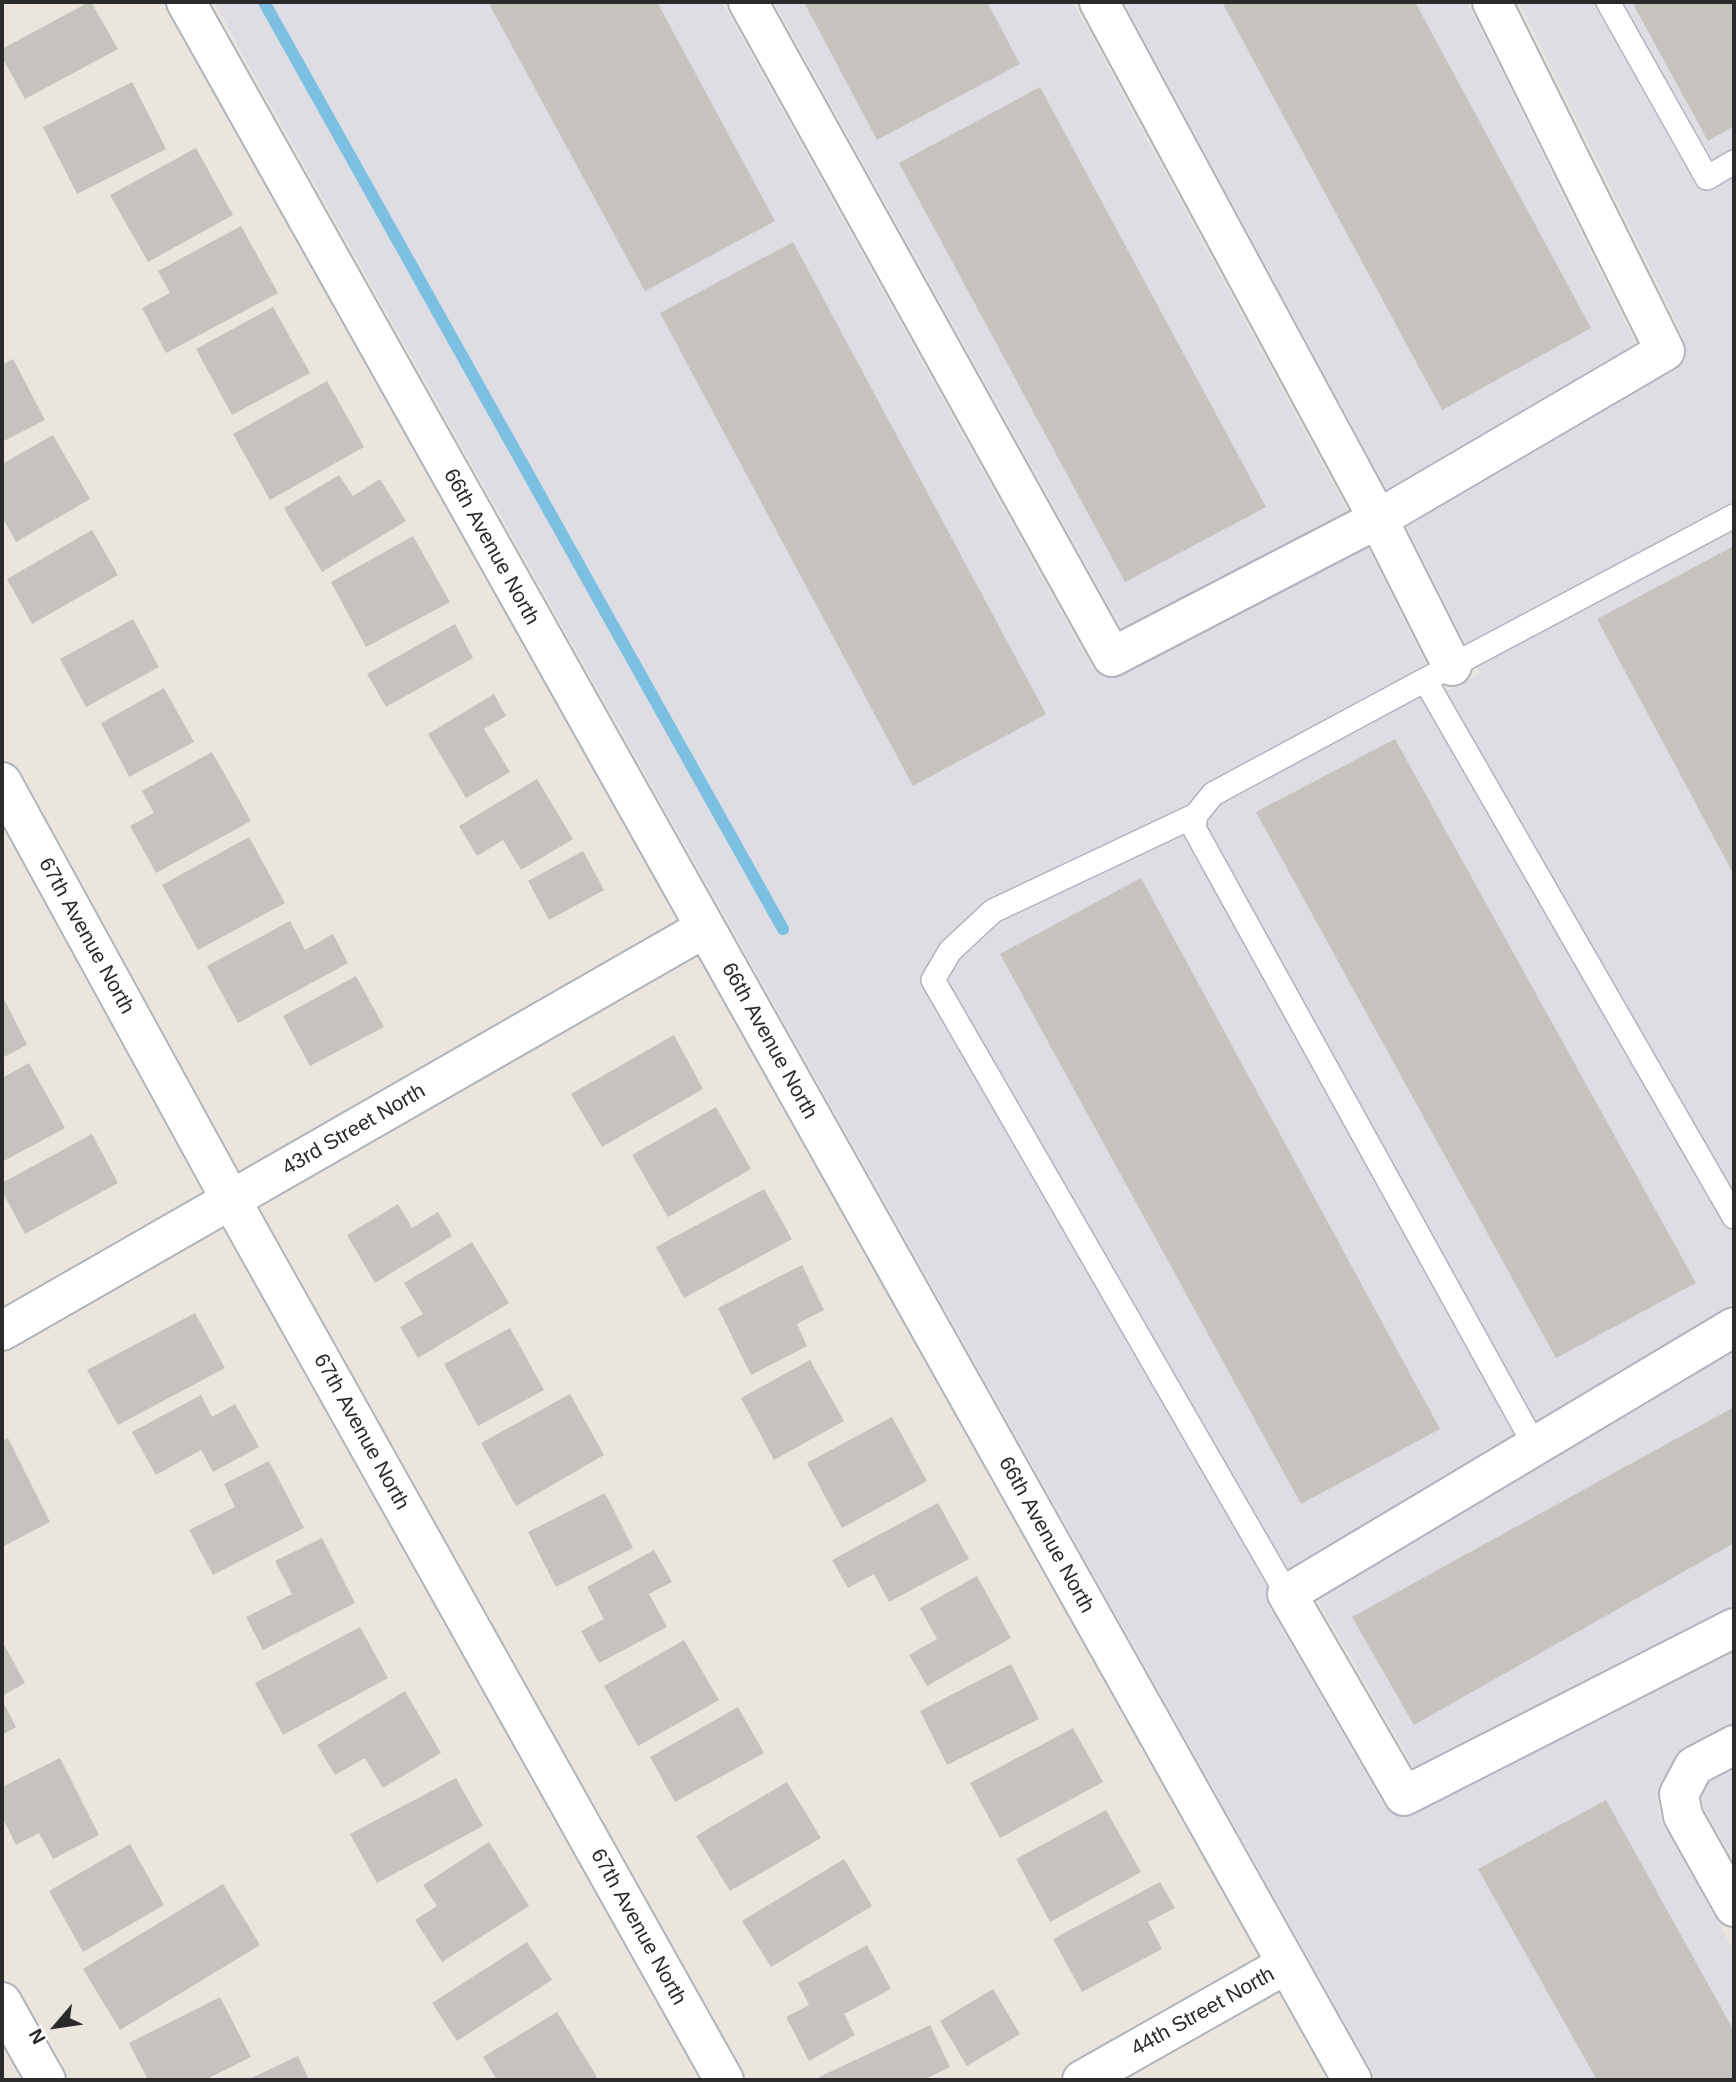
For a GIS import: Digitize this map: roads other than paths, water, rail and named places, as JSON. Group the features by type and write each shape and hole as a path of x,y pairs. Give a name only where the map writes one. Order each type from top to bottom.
{"street":[{"name":"66th Avenue North","path":"186,2 1352,2080"},
{"path":"748,2 1112,657 1378,519 1665,351 1492,2"},
{"path":"1099,2 1378,519 1438,673"},
{"name":"67th Avenue North","path":"2,782 231,1200 724,2080"},
{"name":"43rd Street North","path":"2,1331 705,928"},
{"path":"1734,1326 1287,1594 1404,1796 1734,1628"},
{"path":"1734,1745 1694,1766 1679,1794 1683,1816 1734,1907"},
{"name":"44th Street North","path":"1082,2080 1287,1964"},
{"path":"2,2002 46,2080"}],"lane":[{"path":"1608,2 1707,178 1734,162"},
{"path":"1287,1594 933,980 950,951 993,911 1196,815 1213,794 1734,516"},
{"path":"1438,673 1734,1217"},
{"path":"1196,815 1194,828 1535,1446"}],"waterway":[{"path":"264,2 783,929"}]}
